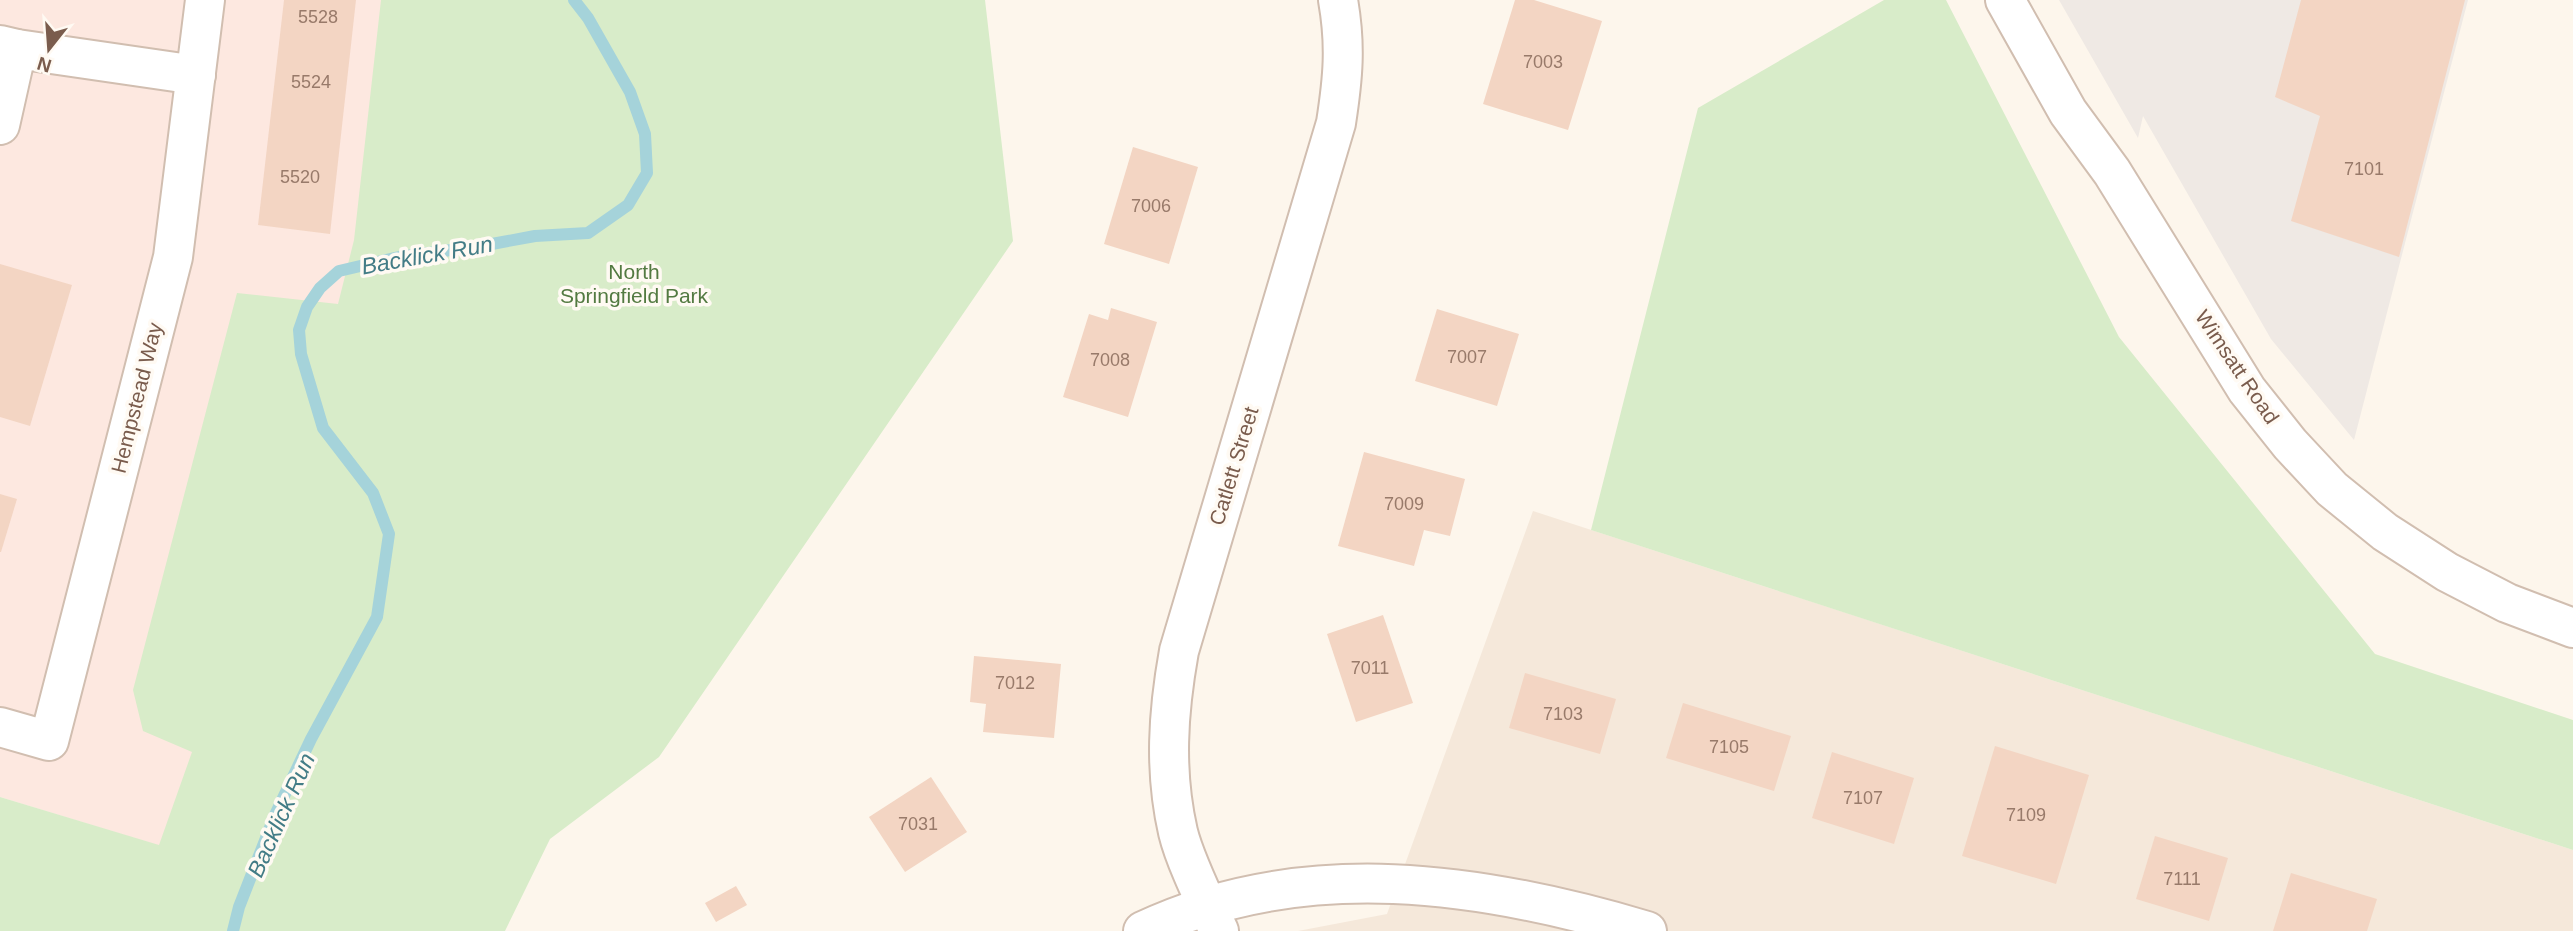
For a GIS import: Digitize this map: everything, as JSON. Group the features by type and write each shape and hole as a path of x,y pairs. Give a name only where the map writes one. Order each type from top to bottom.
{"street":[{"name":"Hempstead Way","path":"0,727 48,741 173,257 205,0"},
{"name":"Catlett Street","path":"1213,918 1178,833 1168,765 1171,693 1179,651 1336,123 1343,80 1344,36 1338,0"},
{"name":"Wimsatt Road","path":"2005,0 2068,112 2112,172 2247,390 2290,444 2333,489 2374,523 2447,572 2507,603 2573,628"},
{"path":"0,125 9,47 196,75"},
{"path":"1143,931 1213,918 1278,889 1326,884 1443,887 1550,904 1647,931"}],"shaded area":[{"path":"0,0 567,0 193,856 0,797"},
{"path":"2059,0 2468,0 2354,440 2271,339 2143,116 2138,138"},
{"path":"1533,511 2573,850 2573,931 1298,931 1387,914"}],"green space":[{"name":"North Springfield Park","path":"381,0 985,0 1013,241 659,757 550,839 505,931 0,931 0,797 159,845 192,752 143,731 133,690 237,293 338,304 354,240"},
{"path":"1884,0 1946,0 2119,337 2375,654 2573,720 2573,850 1591,530 1698,108"}],"building":[{"path":"284,0 356,0 330,234 258,225"},
{"path":"1515,0 1534,0 1602,21 1568,130 1483,104"},
{"path":"2301,0 2465,0 2399,257 2291,221 2320,116 2275,97"},
{"path":"1133,147 1198,167 1169,264 1104,244"},
{"path":"0,264 72,285 30,426 0,417"},
{"path":"1111,308 1157,322 1128,417 1063,397 1089,314 1108,320"},
{"path":"1437,309 1519,334 1497,406 1415,381"},
{"path":"1364,452 1465,479 1450,536 1424,530 1414,566 1338,546"},
{"path":"0,494 17,499 1,552 0,552"},
{"path":"1383,615 1413,703 1356,722 1327,634"},
{"path":"974,656 1061,664 1054,738 983,732 986,704 970,702"},
{"path":"1525,673 1616,699 1600,754 1509,728"},
{"path":"1683,703 1791,736 1774,791 1666,758"},
{"path":"1995,746 2089,775 2056,884 1962,856"},
{"path":"1832,752 1914,778 1894,844 1812,818"},
{"path":"931,777 967,832 905,872 869,817"},
{"path":"2155,836 2228,858 2209,921 2136,899"},
{"path":"2291,873 2377,899 2367,931 2273,931"},
{"path":"736,886 747,905 716,922 705,903"}],"waterway":[{"name":"Backlick Run","path":"233,931 239,907 275,815 311,739 377,617 389,534 373,493 323,428 301,354 299,330 307,307 320,288 339,271 399,257 535,236 588,233 628,205 647,173 645,134 630,92 588,18 574,0"}]}
